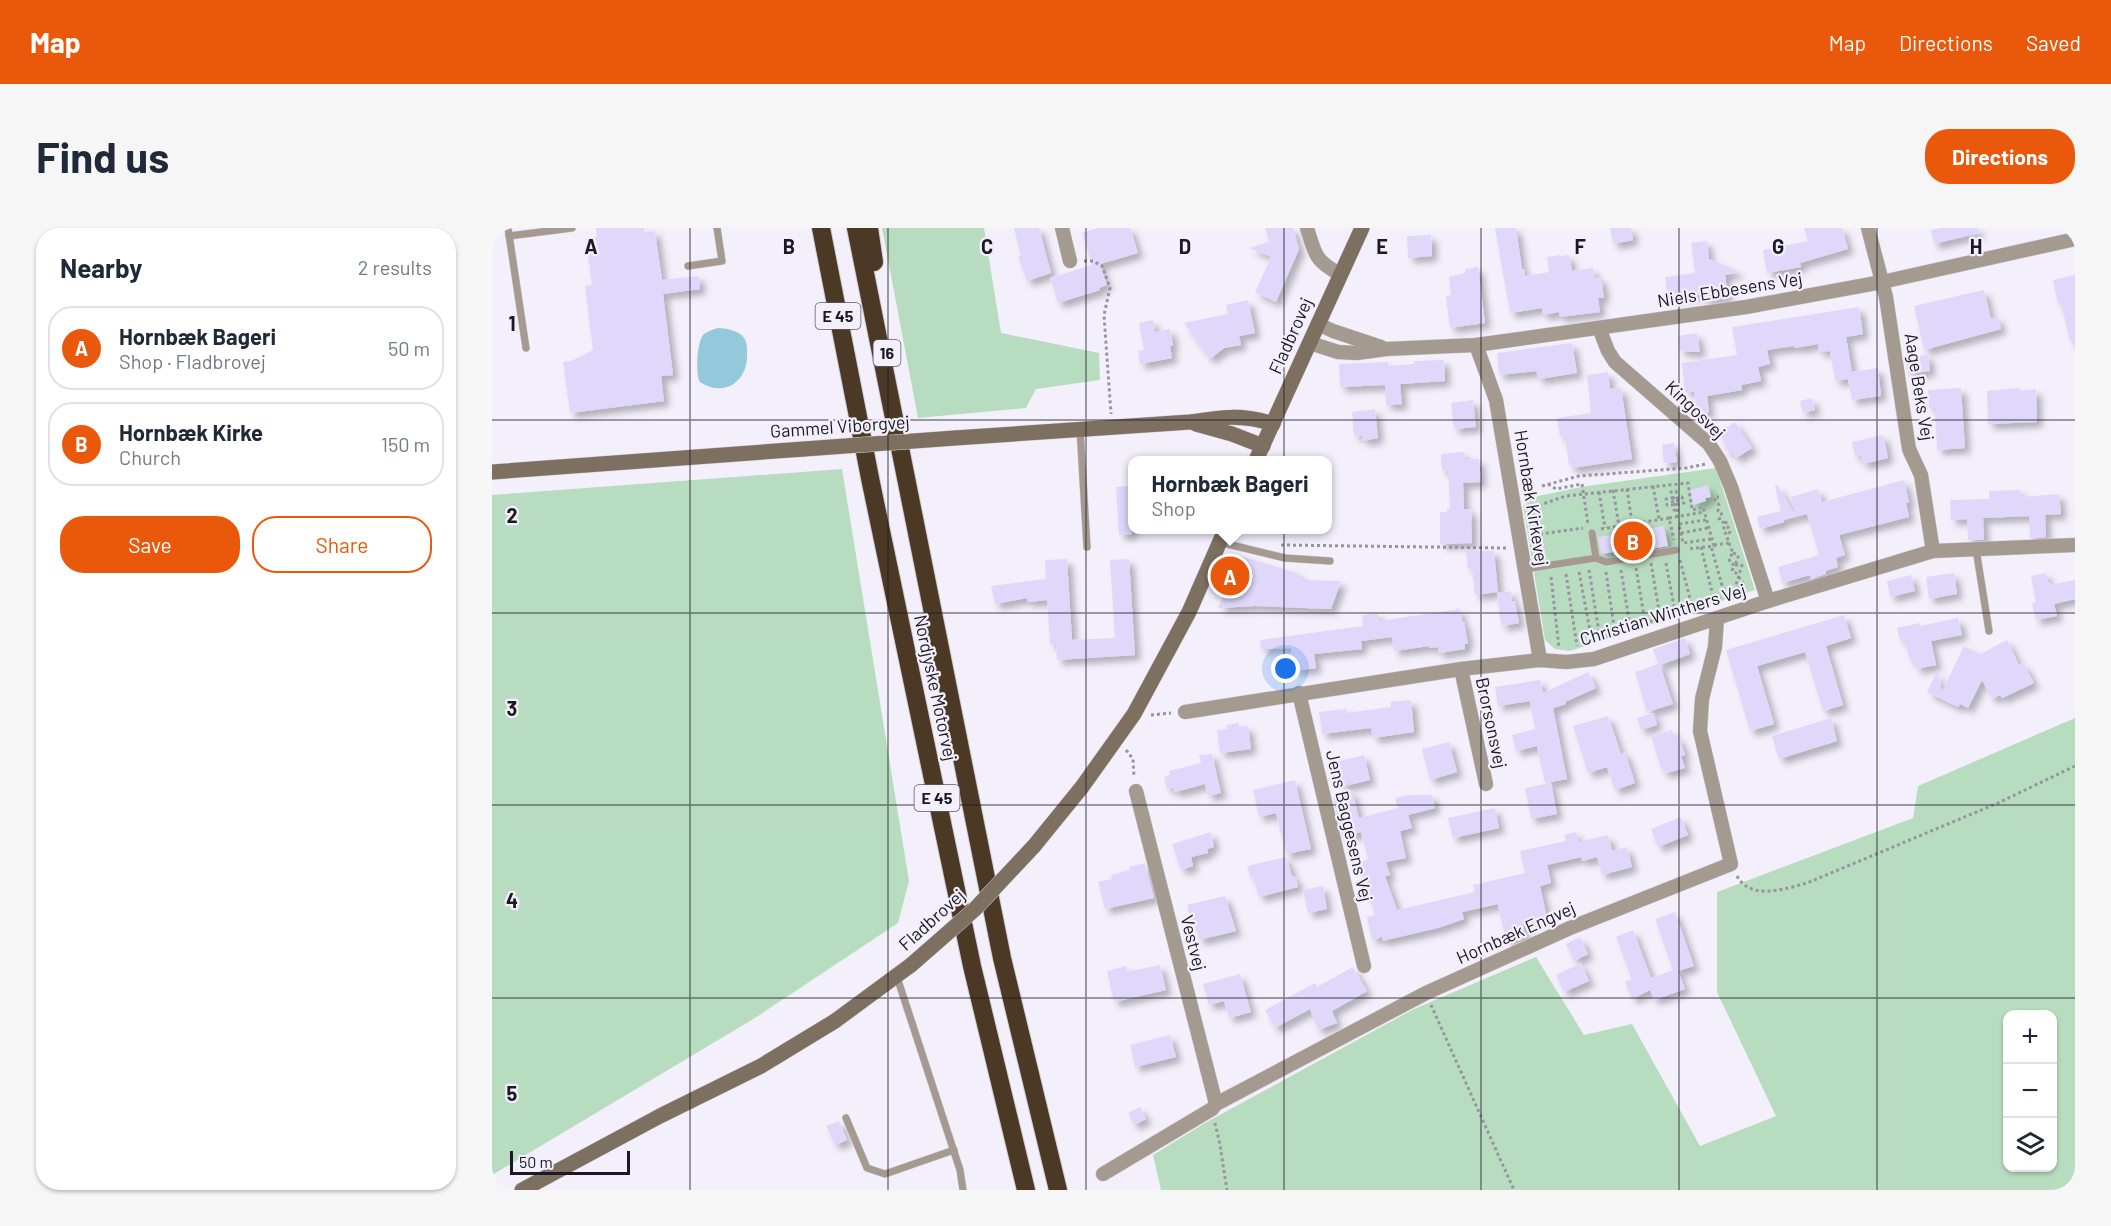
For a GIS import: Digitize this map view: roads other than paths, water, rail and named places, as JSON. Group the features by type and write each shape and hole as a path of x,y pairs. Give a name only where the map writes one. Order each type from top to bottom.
{"highway":[{"name":"16","path":"813,228 855,404"},
{"name":"Nordjyske Motorvej","path":"821,228 855,404 972,966 1026,1190"},
{"name":"Nordjyske Motorvej","path":"856,228 1002,958 1058,1190"},
{"name":"16","path":"869,228 905,478"}],"main road":[{"name":"Fladbrovej","path":"1258,456 1362,228"},
{"name":"Gammel Viborgvej","path":"492,472 1190,422 1222,416 1254,417 1273,424"},
{"name":"Gammel Viborgvej","path":"1190,422 1263,446"},
{"name":"Fladbrovej","path":"522,1190 660,1116 761,1066 835,1022 897,977 975,909 1034,846 1082,787 1134,714 1189,612 1222,536"}],"street":[{"path":"1062,228 1070,261"},
{"path":"1307,228 1318,259 1324,266 1340,274"},
{"name":"Aage Beks Vej","path":"1868,228 1882,282 1909,449 1921,475 1933,551"},
{"name":"Niels Ebbesens Vej","path":"1310,343 1338,352 1357,353 1386,349 1476,345 1746,307 1882,282 2075,239"},
{"name":"Niels Ebbesens Vej","path":"1318,324 1359,341 1386,349"},
{"name":"Kingosvej","path":"1599,328 1615,362 1709,444 1720,461 1731,487 1768,601"},
{"name":"Hornbæk Kirkevej","path":"1476,345 1496,400 1540,660"},
{"name":"Christian Winthers Vej","path":"1185,712 1461,669 1540,660 1566,662 1594,659 1768,601 1933,551 2075,545"},
{"name":"Hornbæk Engvej","path":"1103,1174 1214,1107 1426,993 1570,928 1731,864 1700,730 1702,699 1715,647 1717,618"},
{"name":"Brorsonsvej","path":"1461,669 1486,784"},
{"name":"Jens Baggesens Vej","path":"1299,693 1364,966"},
{"name":"Vestvej","path":"1136,791 1214,1107"}],"lane":[{"path":"508,228 526,348"},
{"path":"509,236 572,228"},
{"path":"688,266 722,261 717,228"},
{"path":"1080,429 1087,547"},
{"path":"1591,530 1596,558"},
{"path":"1222,536 1261,552 1285,558 1330,561"},
{"path":"1976,549 1989,631"},
{"path":"1525,569 1596,558 1606,562 1676,550"},
{"path":"897,977 954,1150 963,1190"},
{"path":"846,1118 867,1168 885,1174 954,1150"}],"water":[{"path":"718,328 739,333 747,347 746,366 742,374 737,381 724,388 708,386 700,382 698,378 698,350 702,337"}],"place":[{"name":"Hornbæk Kirke","path":"1633,541"},
{"name":"Hornbæk Bageri","path":"1230,576"}]}
